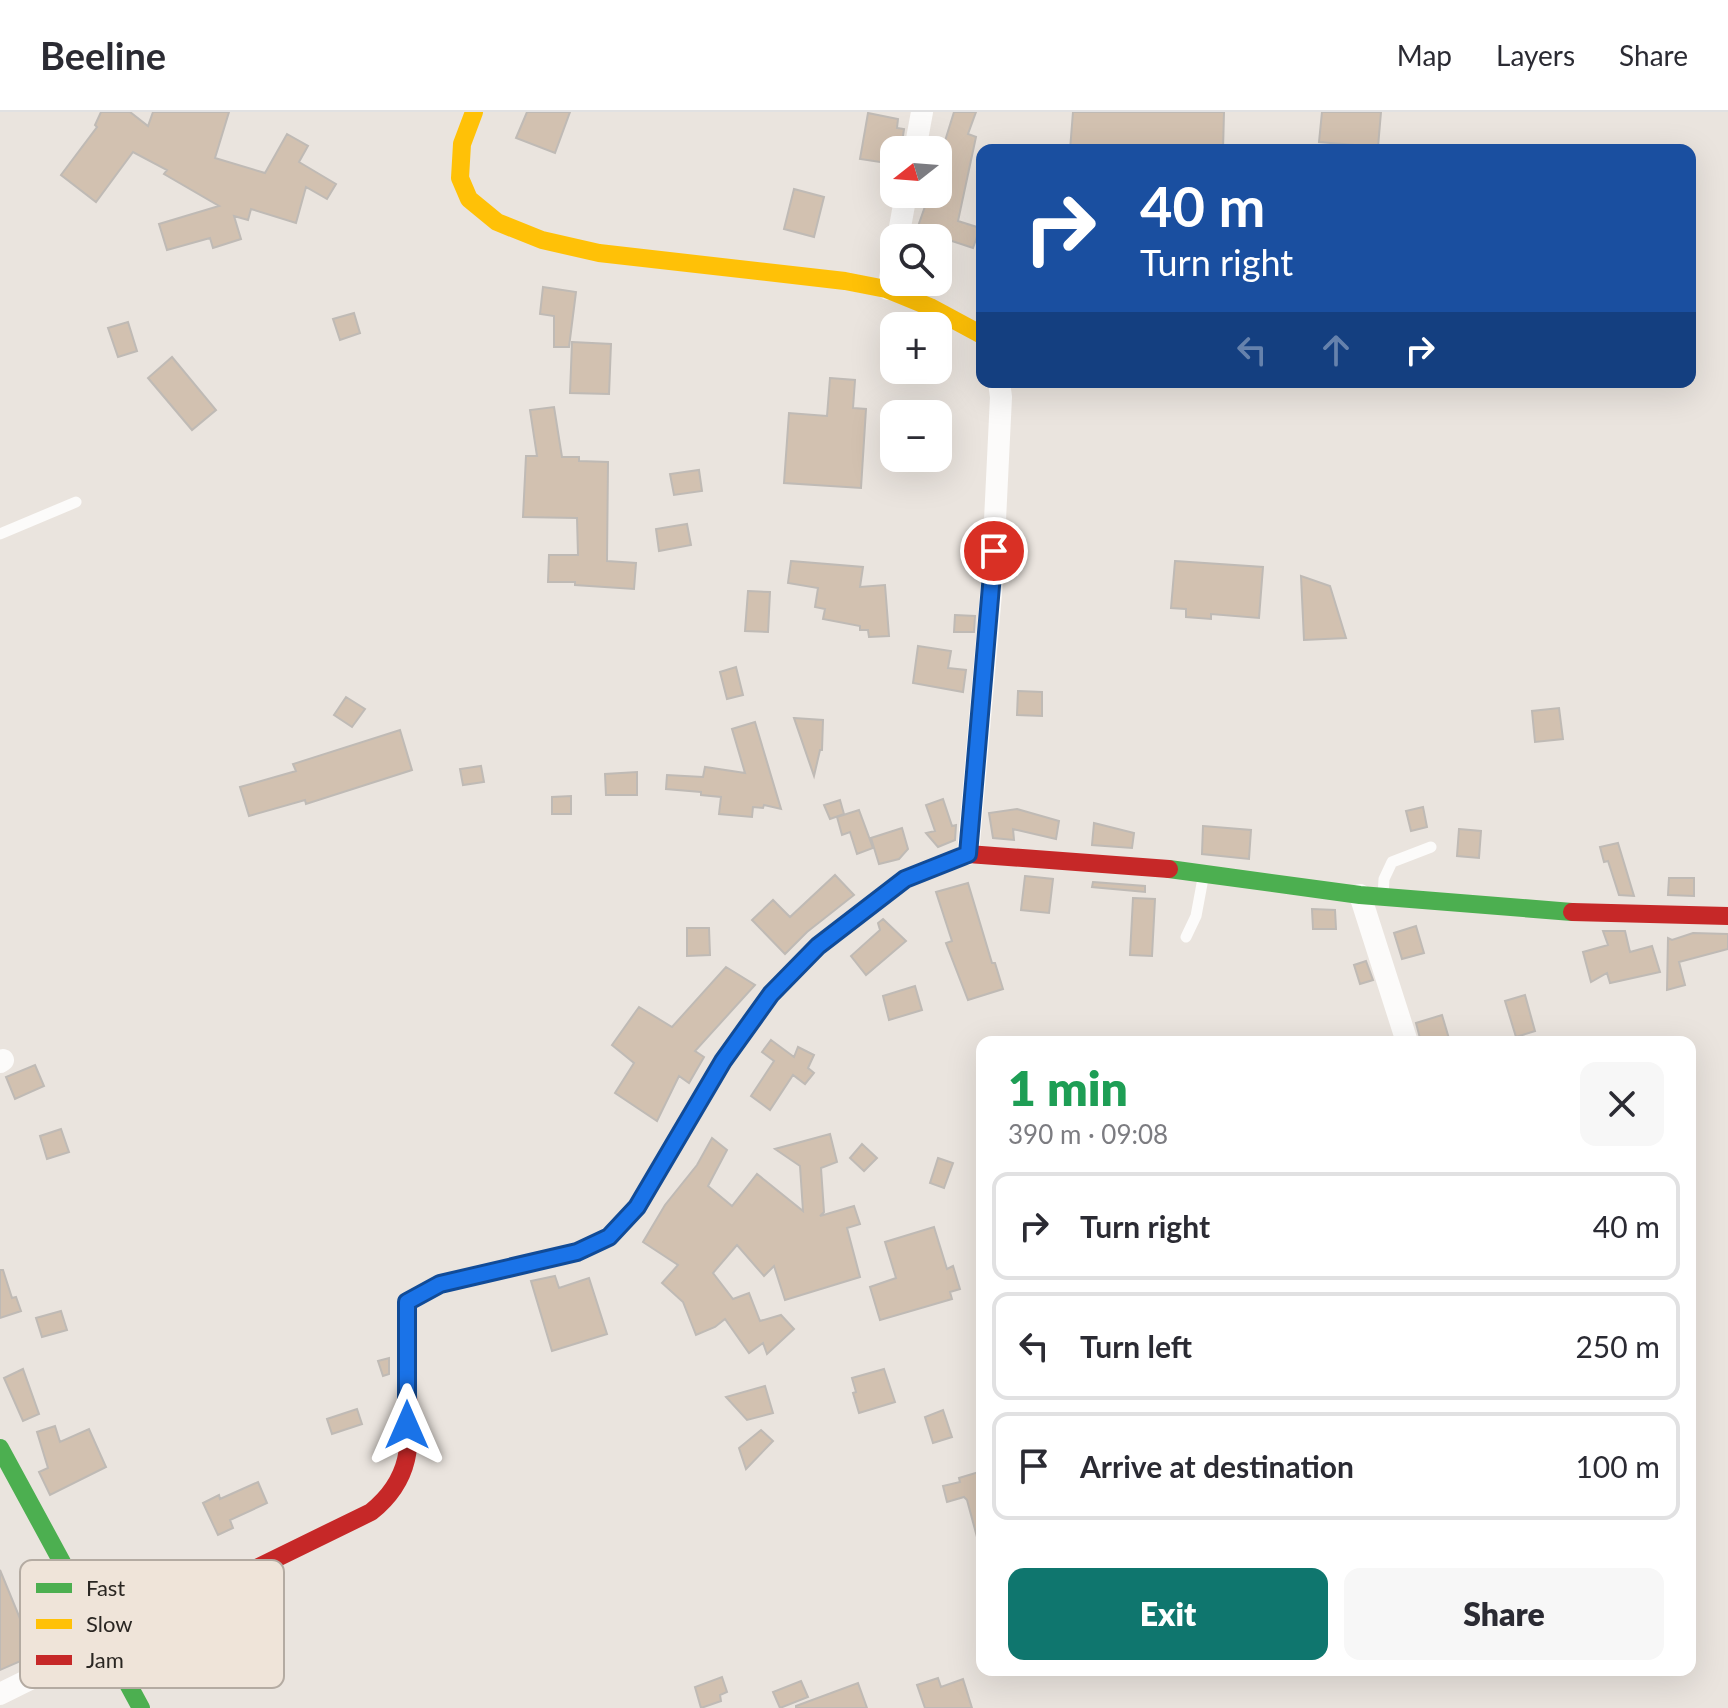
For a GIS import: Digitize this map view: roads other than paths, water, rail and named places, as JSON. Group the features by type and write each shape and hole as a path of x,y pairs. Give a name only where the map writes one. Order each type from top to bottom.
{"street":[{"path":"474,112 464,133 459,164 461,184 470,202 513,230 584,252 880,288"},
{"path":"918,136 922,112"},
{"path":"903,296 976,330"},
{"path":"968,854 992,582 1000,388"},
{"path":"273,1560 371,1512 398,1489 405,1472 408,1451 407,1302 440,1284 577,1252 609,1237 637,1207 723,1061 771,994 818,946 905,879 968,854 1204,872 1372,896 1565,912 1728,916"},
{"path":"1372,896 1406,1036"},
{"path":"1,1454 61,1560"},
{"path":"0,1694 20,1684"},
{"path":"131,1688 141,1708"}],"lane":[{"path":"0,534 76,502"},
{"path":"1372,896 1392,862 1431,847"},
{"path":"1186,937 1196,916 1204,872"}]}
